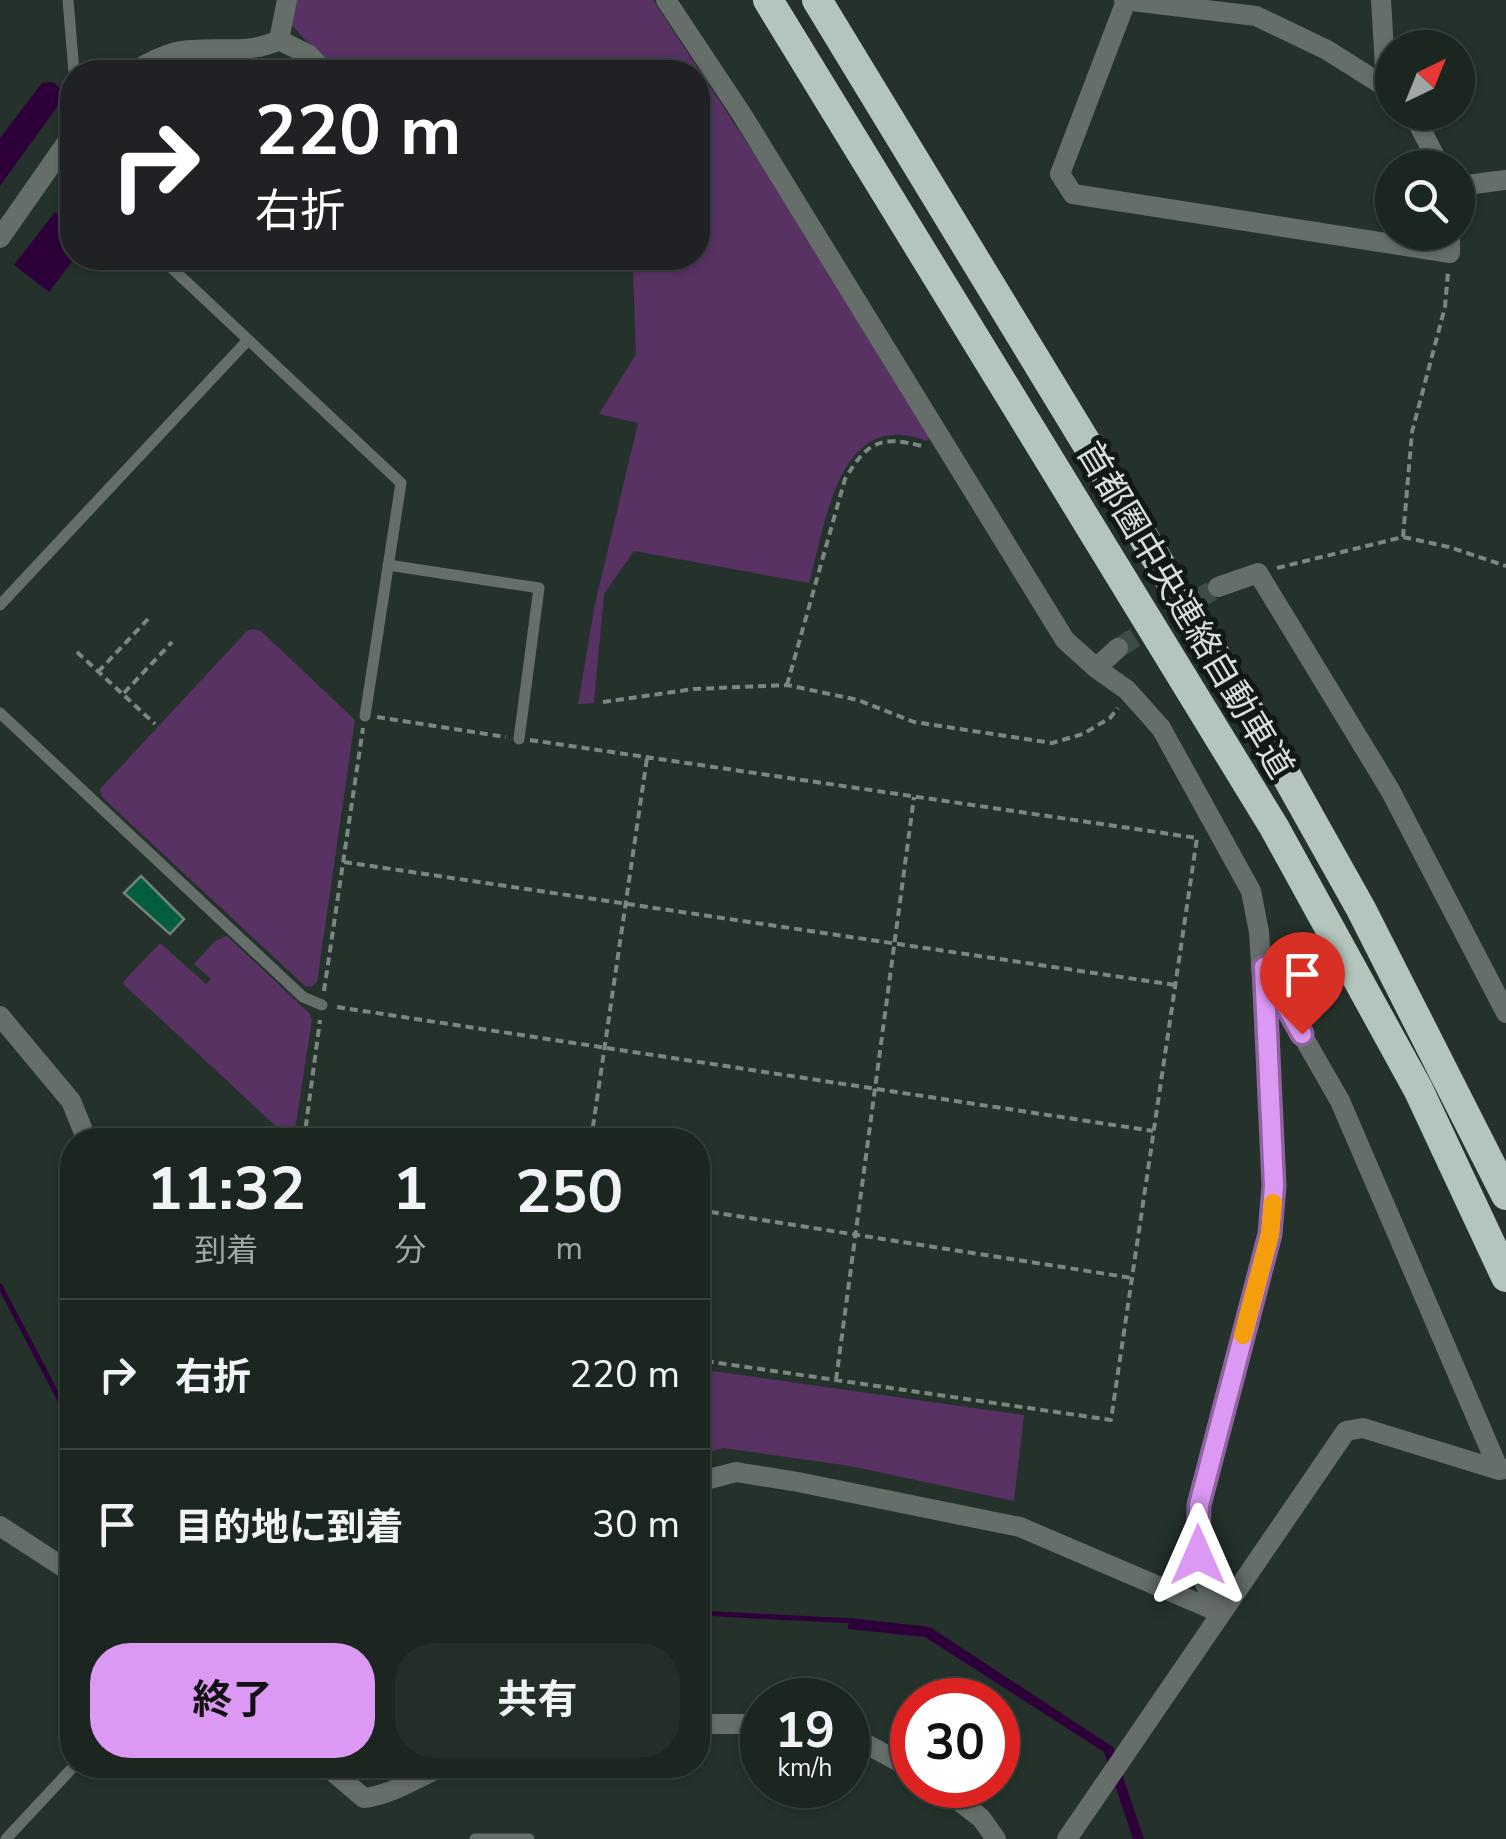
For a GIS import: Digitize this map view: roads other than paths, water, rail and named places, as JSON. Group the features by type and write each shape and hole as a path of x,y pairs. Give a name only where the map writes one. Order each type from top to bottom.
{"highway":[{"name":"首都圏中央連絡自動車道","path":"768,0 1274,827 1418,1089 1506,1276"},
{"name":"首都圏中央連絡自動車道","path":"817,0 1260,727 1362,910 1506,1195"}],"street":[{"path":"279,40 287,0"},
{"path":"666,0 706,60"},
{"path":"1375,79 1327,50 1256,16 1125,0 1060,174 1074,194 1375,233"},
{"path":"1381,0 1384,30"},
{"path":"153,60 177,52 262,49 279,40"},
{"path":"279,40 313,60"},
{"path":"710,66 1066,640 1128,690 1162,728 1251,892 1264,967 1274,1186 1270,1234 1199,1505 1198,1555 1205,1584 1221,1614"},
{"path":"0,238 60,152"},
{"path":"1475,184 1506,180"},
{"path":"1218,587 1258,574 1390,790 1506,1013"},
{"path":"1096,668 1118,648"},
{"path":"1264,967 1340,1101 1502,1470"},
{"path":"0,1016 71,1102 82,1128"},
{"path":"1067,1839 1346,1431 1363,1428 1502,1470"},
{"path":"710,1479 736,1472 1020,1528 1221,1614"},
{"path":"0,1526 60,1565"},
{"path":"710,1724 740,1724"},
{"path":"340,1778 364,1798 379,1797 416,1778"},
{"path":"968,1808 996,1839"}],"lane":[{"path":"68,0 73,60"},
{"path":"174,270 400,483 365,716"},
{"path":"0,605 248,340"},
{"path":"388,565 539,588 519,738"},
{"path":"0,713 303,997 322,1005"},
{"path":"6,1839 63,1778"},
{"path":"475,1839 529,1839"}],"waterway":[{"path":"0,1286 60,1400"},
{"path":"710,1614 854,1621"}],"tunnel":[{"path":"1118,648 1218,587"}]}
